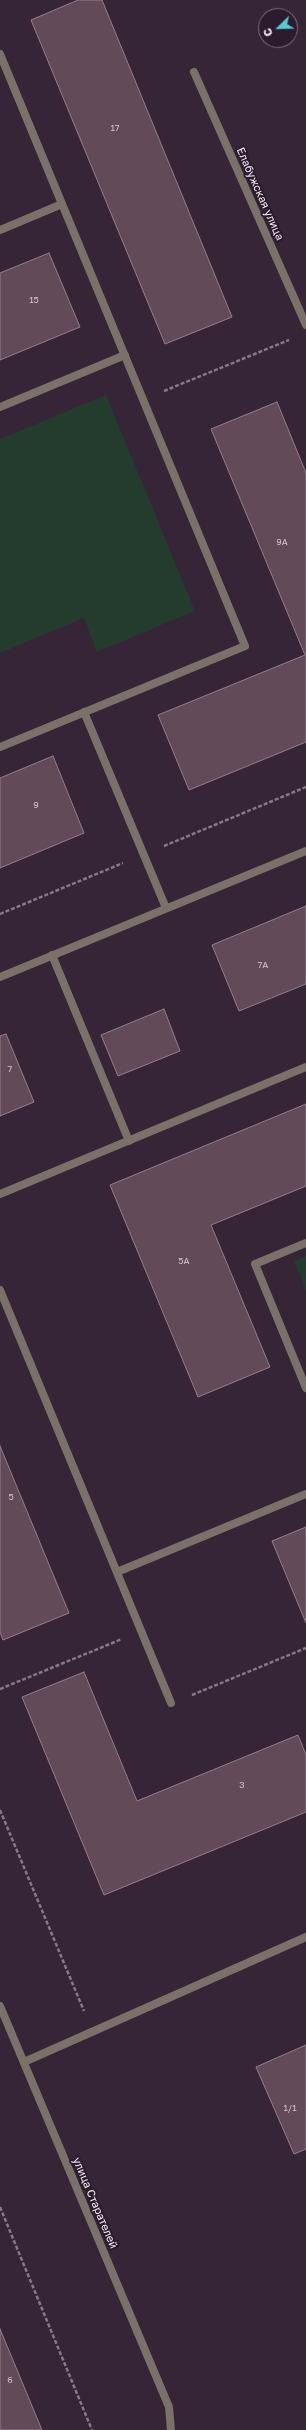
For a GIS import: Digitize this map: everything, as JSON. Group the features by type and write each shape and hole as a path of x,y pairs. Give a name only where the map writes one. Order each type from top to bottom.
{"street":[{"path":"0,54 245,646 0,747"},
{"name":"Елабужская улица","path":"194,72 306,325"},
{"path":"0,230 62,204"},
{"path":"0,407 125,355"},
{"path":"84,712 166,908"},
{"path":"0,977 306,851"},
{"path":"52,955 129,1141"},
{"path":"0,1194 306,1067"},
{"path":"306,1243 255,1264 306,1388"},
{"path":"0,1290 171,1704"},
{"path":"117,1572 306,1494"},
{"path":"24,2062 306,1938"},
{"name":"улица Старателей","path":"0,2006 169,2407 171,2430"}],"path":[{"path":"143,400 292,338"},
{"path":"0,1689 141,1631"},
{"path":"171,1704 306,1648"},
{"path":"0,1810 92,2032"},
{"path":"0,2207 92,2430"}],"green space":[{"path":"106,395 195,611 97,652 84,618 0,653 0,439"},
{"path":"306,1256 306,1290 294,1261"}],"building":[{"path":"78,0 102,0 232,317 165,344 31,20"},
{"path":"49,253 80,327 0,360 0,273"},
{"path":"277,402 306,473 306,742 189,790 158,715 305,655 211,429"},
{"path":"53,756 84,833 0,868 0,778"},
{"path":"306,906 306,984 239,1011 212,945"},
{"path":"164,1009 180,1051 118,1076 101,1035"},
{"path":"6,1034 34,1102 0,1116 0,1036"},
{"path":"306,1104 306,1186 211,1225 270,1367 198,1397 110,1185"},
{"path":"0,1446 69,1613 3,1640 0,1632"},
{"path":"306,1527 306,1623 272,1541"},
{"path":"84,1672 137,1801 298,1735 306,1755 306,1812 104,1895 22,1697"},
{"path":"306,2045 306,2149 294,2154 256,2067"},
{"path":"0,2329 42,2430 0,2430"}]}
